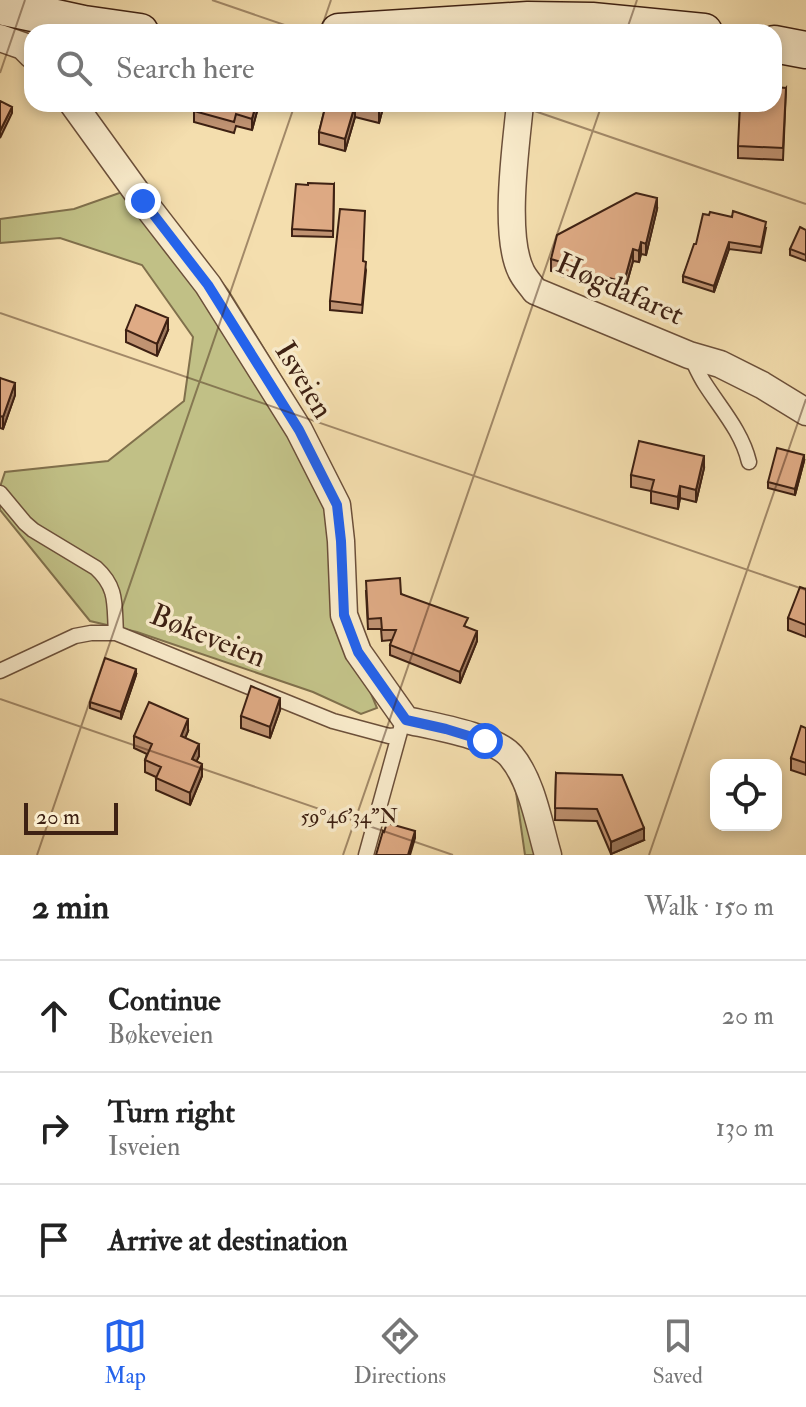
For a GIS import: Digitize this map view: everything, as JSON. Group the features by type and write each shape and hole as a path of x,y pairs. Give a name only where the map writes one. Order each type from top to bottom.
{"main road":[{"path":"0,6 89,24"},
{"path":"553,24 592,21 630,24"},
{"path":"782,46 806,50"}],"street":[{"path":"0,38 24,47"},
{"name":"Isveien","path":"79,112 208,285 299,430 337,505 344,615 358,652 402,728"},
{"name":"Høgdafaret","path":"519,112 513,184 513,246 521,271 535,291 689,355 720,364 806,412"},
{"name":"Bøkeveien","path":"402,728 446,729 485,741 509,753 524,775 548,855"}],"lane":[{"path":"689,355 747,451 749,462"},
{"path":"0,493 25,523 103,575 112,589 116,633"},
{"name":"Bøkeveien","path":"0,671 75,636 116,633 333,721 389,736 402,728"},
{"path":"366,855 402,728"}],"shaded area":[{"path":"145,184 228,290 311,425 329,528 336,632 368,686 377,708 361,714 313,692 137,632 90,621 0,510 0,487 5,472 108,461 184,401 193,337 142,265 60,238 0,243 0,219 74,209"},
{"path":"515,785 523,796 535,855 525,855"}],"building":[{"path":"782,88 786,88 783,148 738,146 740,112 782,112"},
{"path":"0,101 12,107 0,131"},
{"path":"198,112 254,112 252,119 236,114 234,122"},
{"path":"324,112 353,112 345,139 319,132"},
{"path":"296,184 334,184 333,231 292,229"},
{"path":"636,193 657,198 646,244 641,242 639,251 633,249 624,282 561,265 561,262 551,259 557,235"},
{"path":"340,209 365,211 363,261 366,262 362,305 330,301"},
{"path":"733,211 766,222 761,247 729,242 714,286 683,276 696,244 703,214 709,215 710,212 732,217"},
{"path":"800,227 806,230 806,255 790,249"},
{"path":"136,305 168,318 157,344 126,330"},
{"path":"0,378 15,383 3,417 0,416"},
{"path":"639,441 704,456 696,490 680,486 678,497 651,491 654,480 631,475"},
{"path":"777,448 804,455 795,489 768,482"},
{"path":"400,578 401,594 468,618 464,626 477,631 460,672 390,645 396,630 382,630 381,618 368,619 366,581"},
{"path":"800,587 806,589 806,625 788,618"},
{"path":"105,658 136,669 121,712 90,702"},
{"path":"251,686 280,698 270,727 241,716"},
{"path":"149,702 188,719 181,736 199,744 192,759 202,764 190,793 156,778 161,767 145,760 152,744 134,736"},
{"path":"801,726 806,728 806,763 791,758"},
{"path":"556,773 622,775 644,828 611,842 597,809 555,808"},
{"path":"387,823 415,831 408,855 376,855"}],"route":[{"path":"143,201 208,285 299,430 337,505 344,615 358,652 406,720 485,741"}]}
